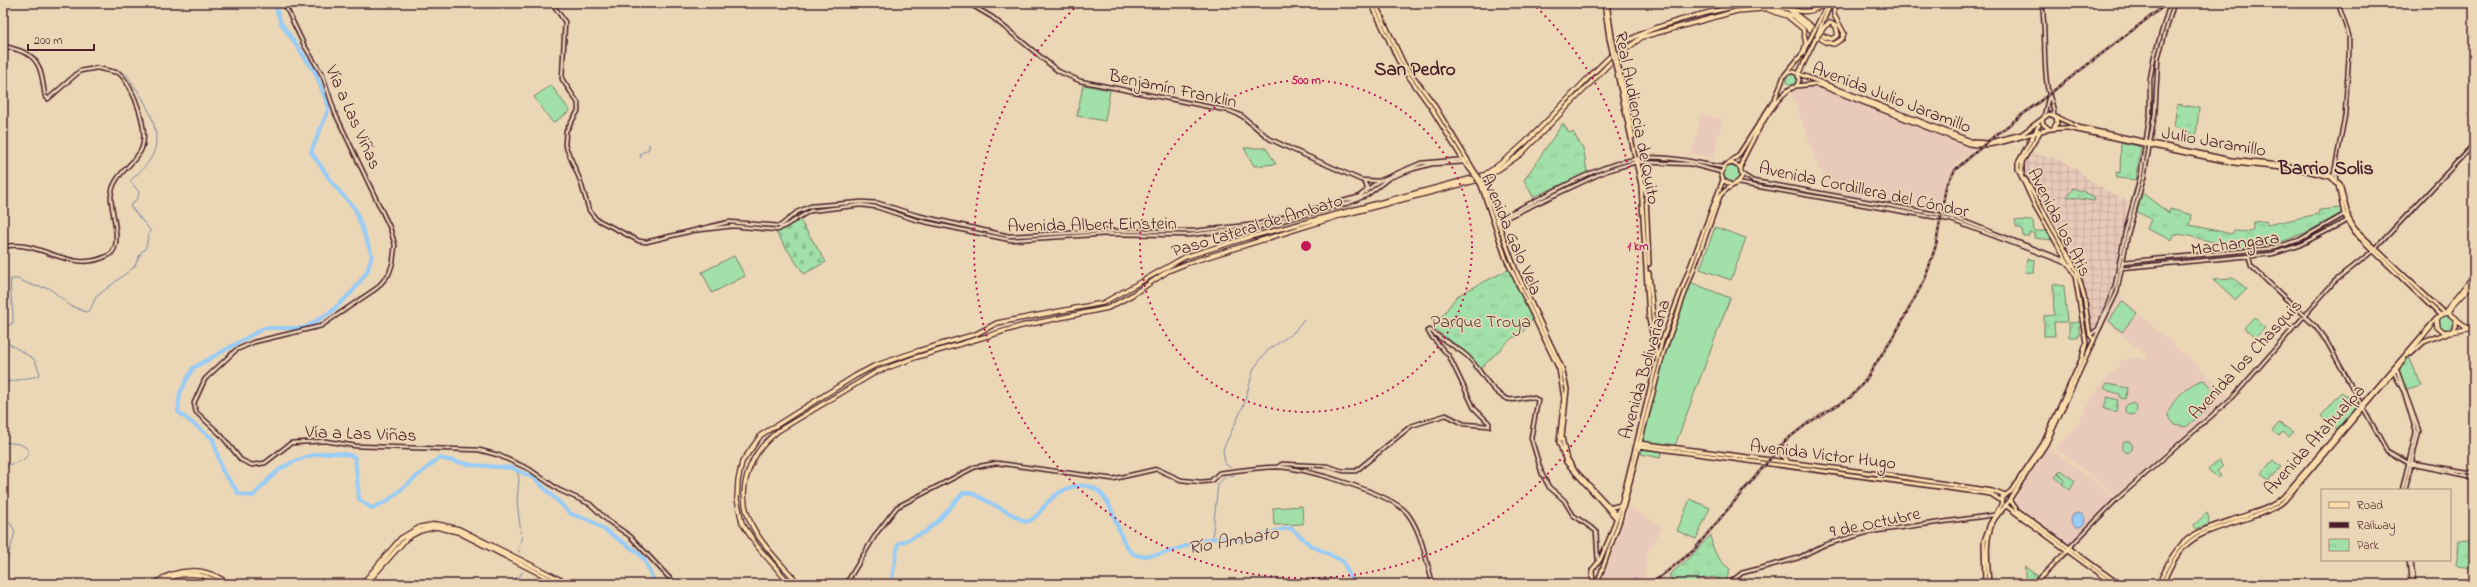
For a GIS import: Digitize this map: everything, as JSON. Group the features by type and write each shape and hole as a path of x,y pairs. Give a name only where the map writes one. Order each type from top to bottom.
{"highway":[{"name":"Paso Lateral de Ambato","path":"790,584 757,546 742,523 737,499 738,481 742,462 761,435 855,376 896,358 976,334 997,323 1104,303 1185,257 1246,238 1484,175 1513,155 1611,56 1641,34 1688,19 1748,5 1768,4 1807,12 1816,10 1824,3"},
{"path":"1758,8 1783,11 1799,20 1825,42 1834,44 1842,39 1844,33 1833,12 1833,3"},
{"name":"Paso Lateral de Ambato","path":"799,584 752,528 746,513 744,498 745,484 750,464 764,443 778,431 836,396 876,372 917,357 1021,326 1108,308 1132,295 1168,271 1188,263 1339,216 1486,178 1496,173 1521,154 1615,58 1634,42 1642,37 1690,23 1758,8"},
{"path":"1758,8 1774,11 1798,23 1805,34 1803,54"},
{"path":"1788,8 1825,37 1832,39 1838,35 1839,30 1836,26 1830,23 1825,26 1815,41"},
{"path":"2460,293 2474,276"},
{"name":"Avenida Atahualpa","path":"2441,315 2474,276"},
{"path":"2474,282 2448,313 2441,315 2438,327 2442,331 2449,332 2474,328"},
{"path":"2448,313 2469,329"},
{"path":"2449,332 2456,326 2455,318"},
{"path":"2407,356 2431,326"},
{"path":"362,584 404,536 420,527 437,524 459,529 569,584"},
{"path":"366,584 379,572 407,538 420,531 436,527 458,532 560,584"},
{"path":"154,584 172,573 194,571 214,576 228,584"},
{"path":"160,584 173,577 194,574 213,579 222,584"}],"main road":[{"name":"Avenida Galo Vela","path":"1371,3 1402,66 1482,184 1517,273 1564,374 1567,396 1562,437 1566,456 1573,468 1619,518"},
{"name":"Avenida Galo Vela","path":"1375,3 1404,64 1433,103 1465,161"},
{"name":"Real Audiencia de Quito","path":"1604,3 1610,38 1646,196 1653,327 1656,341 1662,342"},
{"name":"Real Audiencia de Quito","path":"1607,3 1610,38"},
{"path":"1827,3 1826,9 1815,41 1798,75 1799,82 1784,92 1774,106 1748,148 1742,161 1742,174 1737,183 1731,185 1723,180 1721,172 1723,167 1738,156 1784,81 1784,76 1803,54 1826,9 1833,3"},
{"path":"1789,72 1798,75"},
{"name":"Avenida Julio Jaramillo","path":"1798,75 1973,142 1987,143 2022,134 2040,123"},
{"path":"1784,81 1786,85 1795,86"},
{"name":"Avenida Julio Jaramillo","path":"1795,86 1814,84 1822,86 1969,144 1992,145 2040,132 2048,128"},
{"name":"Julio Jaramillo","path":"2043,118 2049,114 2081,128 2145,143"},
{"path":"2054,127 2057,122 2055,116"},
{"path":"2040,123 2043,118"},
{"path":"2043,118 2043,124 2048,128"},
{"name":"Avenida los Atis","path":"1985,584 1984,541 1994,515 2003,504 2010,500 2046,444 2094,340 2090,335 2084,296 2073,267 2035,206 2018,169 2018,163 2033,133 2040,123"},
{"name":"Julio Jaramillo","path":"2048,128 2068,128 2150,144 2238,164 2303,170 2333,177 2338,182"},
{"name":"Avenida los Atis","path":"2040,132 2022,162 2022,174 2069,261"},
{"name":"Real Audiencia de Quito","path":"1637,160 1643,198 1649,319 1657,357"},
{"path":"1727,164 1735,164 1741,169"},
{"name":"Avenida Bolivariana","path":"1602,570 1619,518 1657,357 1723,180"},
{"path":"2338,182 2345,214 2348,220 2374,250 2441,315"},
{"name":"Avenida Bolivariana","path":"1595,567 1619,518 1637,444 1663,354 1684,293 1720,196 1731,185"},
{"name":"Avenida Galo Vela","path":"1496,221 1506,259 1559,369 1564,398 1560,442 1566,462 1619,518"},
{"name":"Avenida los Atis","path":"1989,584 1989,534 1993,522 2003,504 2002,498 2006,496 2043,444 2082,358 2086,343 2078,287 2073,267"},
{"name":"Avenida Atahualpa","path":"2163,584 2174,556 2192,539 2280,505 2441,315"},
{"name":"Avenida Atahualpa","path":"2159,584 2171,556 2185,540 2204,530 2271,506 2279,501 2395,372 2407,356 2424,342 2449,332"},
{"name":"Avenida los Atis","path":"2086,337 2090,335"},
{"path":"2086,343 2092,344"},
{"name":"Avenida Victor Hugo","path":"1637,444 1788,462 1980,489 2006,496"},
{"name":"Avenida Victor Hugo","path":"1637,444 1991,494 2003,504 2119,584"},
{"path":"1781,447 1781,455 1788,462"},
{"path":"2006,496 2010,500"},
{"name":"Avenida Victor Hugo","path":"2010,500 2017,510 2113,584"},
{"path":"1609,508 1621,505"},
{"name":"Avenida los Chasquis","path":"2034,584 2068,549"},
{"path":"1593,584 1592,571 1595,567 1602,570 1602,574 1598,577 1597,584"},
{"path":"1593,576 1598,577"}],"street":[{"name":"Vía a Las Viñas","path":"284,3 304,45 323,76 336,113 390,228 395,245 393,262 389,274 377,288 327,323 314,329 254,342 236,350 205,379 194,402 196,412 221,435 241,460 252,465 265,463 291,444 325,441 356,446 479,450 498,455 529,469 559,490 590,504 608,521 630,536 675,584"},
{"name":"Avenida Albert Einstein","path":"552,3 565,22 562,79 578,103 578,111 566,131 565,145 592,215 604,224 642,242 730,222 780,226 797,212 811,206 862,202 878,203 916,215 996,234 1018,237 1108,234 1180,236 1253,228 1356,202 1367,195 1380,182"},
{"name":"Benjamín Franklin","path":"968,3 992,17 1027,47 1067,75 1087,82 1230,111 1242,116 1270,139 1364,182 1380,182"},
{"path":"2042,3 2049,95 2055,116"},
{"name":"Avenida los Atis","path":"2094,340 2114,302 2121,262 2141,174 2150,113 2150,79 2154,57 2172,3"},
{"name":"Avenida los Atis","path":"2121,262 2150,144 2155,113 2158,58 2172,3"},
{"path":"2333,177 2345,110 2349,54 2349,36 2337,3"},
{"path":"3,46 20,50 37,60 40,66 44,96 48,99 80,71 97,68 119,73 138,105 143,138 140,151 119,175 113,188 112,207 117,239 116,246 110,254 82,263 30,247 3,247"},
{"path":"2043,118 2049,95"},
{"name":"Avenida los Chasquis","path":"2068,549 2117,499 2233,397 2334,282 2374,250 2473,146"},
{"path":"1654,161 1673,159 1723,167"},
{"path":"1496,221 1606,171 1637,160 1690,164 1721,172"},
{"name":"Avenida Albert Einstein","path":"1059,236 1107,231 1180,232 1251,225 1358,197 1380,182 1425,165 1465,161"},
{"path":"2336,166 2338,182"},
{"name":"Avenida Cordillera del Cóndor","path":"1742,174 1753,181 1953,217 2069,261"},
{"path":"1364,182 1367,187 1365,193"},
{"name":"Avenida Cordillera del Cóndor","path":"1737,183 1951,220 2073,267"},
{"name":"Machangara","path":"2121,262 2274,248 2299,240 2345,214"},
{"name":"Machangara","path":"2120,268 2272,254 2292,248 2348,220"},
{"path":"2249,257 2251,266 2304,316 2327,342 2387,451 2412,464 2474,477"},
{"name":"Avenida los Atis","path":"2090,335 2096,332 2108,307 2120,268"},
{"path":"1278,467 1282,464 1316,467 1326,466 1343,471 1356,471 1411,426 1446,415 1464,424 1489,426 1489,423 1474,408 1449,356 1428,333 1430,330 1465,354 1477,366 1486,381 1504,398 1511,400 1529,396 1538,400 1531,438 1542,474 1551,490 1564,500 1573,515 1596,532 1598,562"},
{"path":"2395,372 2404,392 2416,432 2402,489"},
{"path":"2395,372 2419,431 2406,489"},
{"path":"846,584 876,534 897,507 975,467 997,463 1113,479 1157,469 1182,480 1201,482 1211,481 1216,474 1226,472 1278,467 1331,477 1390,499 1400,506 1416,530 1433,584"},
{"path":"2412,464 2474,473"},
{"name":"9 de Octubre","path":"1728,584 1742,573 1798,558 1824,545 1869,532 1994,515"},
{"path":"2410,561 2412,584"}],"shaded area":[{"path":"1807,86 1821,89 1946,138 1947,136 1978,146 1958,162 1949,175 1943,189 1939,211 1828,191 1791,92"},
{"path":"1701,114 1722,119 1713,159 1692,153"},
{"path":"2030,153 2058,159 2078,170 2093,183 2127,201 2126,223 2109,300 2095,331 2092,330 2081,271 2041,208 2023,169 2022,166"},
{"path":"2119,295 2231,398 2119,497 2056,448 2070,435 2100,387 2123,360 2136,357 2145,360 2148,357 2107,322"},
{"path":"2048,447 2116,499 2070,546 2019,509 2015,501 2023,484"},
{"path":"1629,507 1662,527 1647,553 1645,573 1637,584 1601,584"}],"green space":[{"path":"1792,73 1796,75 1798,79 1796,83 1792,85 1788,83 1786,79 1788,75"},
{"path":"551,85 570,111 553,123 534,97"},
{"path":"1083,85 1110,90 1105,121 1077,116"},
{"path":"2177,104 2199,108 2195,144 2192,143 2190,132 2174,127"},
{"path":"1563,123 1569,133 1573,132 1584,151 1587,173 1533,197 1524,180"},
{"path":"2121,142 2141,147 2136,180 2117,178 2116,172 2120,173"},
{"path":"1244,148 1266,148 1276,164 1254,166"},
{"path":"1728,166 1734,166 1739,171 1737,180 1734,182 1728,182 1723,177 1723,171"},
{"path":"2073,188 2080,192 2081,190 2095,199 2094,201 2067,197"},
{"path":"2142,193 2169,213 2170,209 2192,215 2190,225 2232,234 2234,231 2252,232 2254,222 2266,221 2267,225 2318,214 2319,210 2341,208 2342,213 2303,234 2290,239 2265,246 2235,250 2233,245 2189,236 2174,234 2172,240 2147,229 2151,219 2137,212"},
{"path":"798,217 826,262 804,274 776,233"},
{"path":"2015,220 2033,221 2034,231 2047,231 2052,240 2034,238 2034,233 2029,233 2029,236 2023,236 2022,228 2017,228"},
{"path":"1715,227 1746,238 1731,280 1700,269"},
{"path":"734,256 745,276 712,293 702,272"},
{"path":"2027,259 2035,260 2034,273 2025,272"},
{"name":"Parque Troya","path":"1509,269 1533,319 1520,335 1512,338 1479,370 1467,353 1433,328 1457,296"},
{"path":"2233,278 2247,289 2236,300 2213,279"},
{"path":"1690,282 1730,298 1674,448 1640,443 1665,352"},
{"path":"2053,284 2064,286 2067,322 2054,322 2055,336 2044,336 2044,316 2054,315"},
{"path":"2123,301 2137,313 2122,332 2109,321"},
{"path":"2446,315 2451,317 2453,322 2451,327 2446,329 2441,327 2439,322 2441,317"},
{"path":"2254,317 2265,328 2255,338 2244,328"},
{"path":"2082,322 2083,327 2079,327 2079,337 2069,337 2069,323"},
{"path":"2409,357 2422,386 2407,390 2398,371"},
{"path":"2204,380 2216,394 2215,402 2186,427 2175,425 2168,416 2172,405 2186,389"},
{"path":"2107,384 2128,388 2125,399 2120,398 2120,394 2104,388"},
{"path":"2342,392 2358,406 2337,430 2321,416"},
{"path":"2107,397 2118,400 2116,412 2104,409"},
{"path":"2129,403 2133,403 2137,409 2133,415 2129,415 2125,411 2125,407"},
{"path":"2279,423 2293,432 2289,437 2283,432 2279,436 2272,431"},
{"path":"2127,441 2131,443 2133,447 2131,451 2127,453 2123,451 2121,447 2123,443"},
{"path":"1642,449 1662,452 1660,458 1641,454"},
{"path":"2273,460 2281,467 2269,481 2261,474"},
{"path":"2218,461 2223,466 2217,471 2221,476 2219,478 2208,470"},
{"path":"2061,470 2075,481 2070,490 2062,484 2064,481 2062,483 2055,477 2058,474 2065,480 2058,473"},
{"path":"1690,499 1710,508 1696,539 1677,531"},
{"path":"1302,506 1303,524 1274,525 1273,508"},
{"path":"2207,513 2209,518 2208,525 2196,529 2194,525"},
{"path":"1711,535 1712,545 1716,554 1730,569 1726,581 1719,584 1720,579 1715,577 1698,579 1697,584 1675,584 1669,575 1688,559"},
{"path":"2459,541 2469,542 2469,545 2474,546 2473,568 2456,566"},
{"path":"2025,567 2039,577 2032,584 2025,584"}],"water":[{"path":"2078,513 2083,515 2085,520 2083,525 2078,527 2073,525 2071,520 2073,515"}],"waterway":[{"name":"Río Ambato","path":"274,3 281,23 315,72 329,108 311,152 334,185 355,209 372,255 367,272 352,292 332,311 305,328 264,328 193,368 180,393 178,412 213,439 222,470 239,494 253,496 270,478 290,463 308,456 327,453 346,454 355,457 359,499 371,508 386,502 439,458 472,465 512,468 534,478 571,514 590,520 636,551 644,559 655,584"},
{"path":"3,329 13,323 11,279 17,279 34,286 49,288 71,306 86,312 90,310 96,297 134,267 142,251 145,250 150,230 130,206 138,198 139,192 130,181 151,158 155,147 156,136 150,113 138,91 125,73"},
{"path":"641,158 640,154 649,149 649,144"},
{"path":"1230,467 1225,464 1223,449 1243,407 1254,368 1267,351 1294,332 1304,319"},
{"path":"3,340 34,359 40,373 38,376 3,383"},
{"path":"3,442 20,444 28,449 28,455 23,460 3,467"},
{"path":"517,470 519,478 517,502 521,533"},
{"path":"1212,539 1218,484 1224,478 1234,475"},
{"name":"Río Ambato","path":"891,584 898,544 925,532 939,520 963,493 972,493 1026,522 1033,519 1054,496 1075,486 1091,487 1100,493 1113,513 1127,546 1133,553 1141,556 1161,554 1208,539 1225,538 1250,540 1281,529 1291,528 1310,545 1343,561 1353,584"},
{"path":"3,519 11,524 15,532 8,557"},
{"path":"519,547 522,536"},
{"path":"505,584 520,576 522,572"}],"railway":[{"path":"1651,584 1693,551 1785,441 1808,423 1851,397 1865,381 1899,327 1925,279 1936,245 1946,186 1955,170 1992,138 2168,3"}],"district":[{"name":"San Pedro","path":"1415,68"},
{"name":"Barrio Solis","path":"2326,167"}]}
